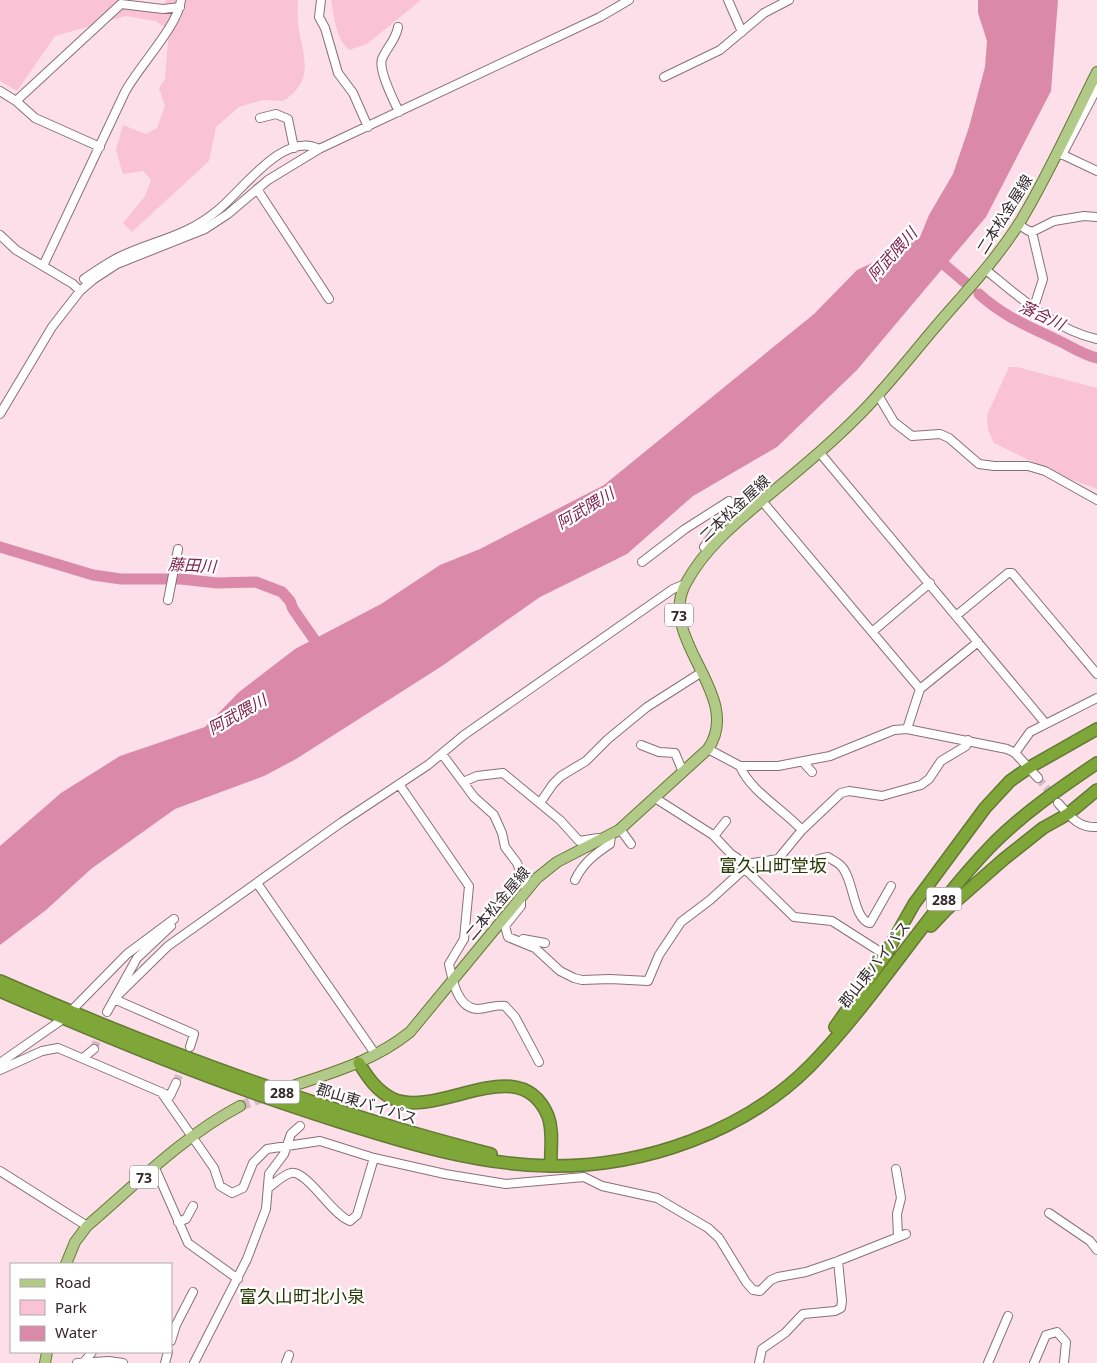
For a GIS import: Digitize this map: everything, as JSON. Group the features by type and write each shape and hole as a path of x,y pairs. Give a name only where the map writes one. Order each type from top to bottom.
{"highway":[{"path":"816,1058 884,958 914,904 985,808 1010,781 1030,767 1097,729"},
{"name":"郡山東バイパス","path":"0,980 58,1006 67,1015 186,1069 359,1128 468,1157 506,1163 607,1163 654,1153 704,1135 742,1116 787,1085 831,1043 928,918 992,845 1047,798 1097,763"},
{"path":"831,1043 860,1015 920,938 947,909 1043,828 1068,814 1097,790"},
{"name":"288","path":"0,991 47,1012 67,1015"},
{"path":"360,1063 375,1086 394,1099 404,1102 427,1102 496,1086 512,1086 526,1092 536,1100 548,1116 551,1163"}],"main road":[{"name":"二本松金屋線","path":"287,1088 360,1063 376,1055 410,1032 537,878 557,862 611,834 655,798 708,749 716,733 718,715 680,620 680,603 685,584 708,551 762,501 820,452 878,395 986,270 1018,224 1059,154 1097,72"},
{"name":"73","path":"66,1263 75,1242 87,1226 192,1137 213,1121 240,1106"}],"street":[{"path":"321,0 319,17 338,73 353,93 368,128"},
{"path":"0,414 52,327 80,291 117,264 205,230 286,168 319,149 368,128 600,17 629,0"},
{"path":"728,0 742,32"},
{"path":"664,76 720,50 764,13 789,0"},
{"path":"16,101 88,37 121,4 163,9 181,4"},
{"path":"43,266 131,81 178,14 181,4"},
{"path":"398,27 396,36 383,58 381,67 399,112"},
{"path":"1097,88 1059,154 1097,171"},
{"path":"0,91 16,101 35,118 100,147"},
{"path":"260,118 276,114 288,119 294,148"},
{"path":"84,279 119,257 192,230 239,192 273,156 294,148 309,146 319,149"},
{"path":"258,189 329,299"},
{"path":"1018,224 1032,232 1054,221 1084,216 1097,216"},
{"path":"1032,232 1043,279 1034,307"},
{"path":"0,234 16,250 80,291"},
{"path":"986,270 1034,307 1062,325 1097,339"},
{"path":"878,395 894,422 912,436 940,434 949,438 979,464 1028,466 1045,471 1097,500"},
{"path":"820,452 1046,724"},
{"path":"642,562 685,529 729,501 731,507 729,513 704,547 708,551"},
{"path":"762,501 920,689"},
{"path":"168,598 177,551"},
{"path":"957,615 998,580 1008,573 1012,574 1097,674"},
{"path":"114,999 168,946 673,589 685,584"},
{"path":"872,632 930,584"},
{"path":"907,728 920,689 978,642"},
{"path":"540,803 557,780 586,761 608,739 647,707 702,672"},
{"path":"1015,753 1027,735 1097,698"},
{"path":"708,749 740,766 778,766 830,756 894,730 907,728 998,746 1015,753 1030,767 1038,778"},
{"path":"778,859 802,830 844,791 882,796 921,785 929,779 941,761 966,746 968,740"},
{"path":"641,745 659,752 675,753 683,772"},
{"path":"442,754 474,796 494,814 506,848 517,863 524,893 521,906 505,929 508,937 535,948 560,971 574,978 582,980 610,978 648,981 660,954 681,922 710,900 745,866 778,859 804,868 819,860 828,858 841,866 846,873 860,918 866,923 870,923 891,886"},
{"path":"803,762 812,772"},
{"path":"740,766 751,784 783,810 802,830"},
{"path":"464,782 477,776 503,772 560,820 578,842 611,834 631,844"},
{"path":"399,784 469,886 464,939 449,964 452,980 462,999 470,1007 476,1009 505,1006 515,1017 539,1062"},
{"path":"655,798 714,836 794,917 832,921 879,951"},
{"path":"1058,803 1079,824 1097,827"},
{"path":"714,836 726,821"},
{"path":"575,880 580,868 593,855 610,844 611,834"},
{"path":"257,883 376,1055"},
{"path":"0,1063 67,1015 128,954 174,918 173,924 137,958 108,1012"},
{"path":"514,940 526,939 545,944"},
{"path":"114,999 194,1034 190,1047"},
{"path":"0,1070 42,1051 58,1048 170,1096 176,1083"},
{"path":"83,1058 94,1048"},
{"path":"161,1092 214,1168 220,1186 232,1193 240,1190 245,1185 253,1163 267,1149 324,1141 374,1158 444,1174 506,1184 581,1176 602,1186 652,1196 715,1233 743,1277 756,1291 763,1290 771,1280 778,1277 806,1272 902,1235 897,1214 901,1198 896,1169"},
{"path":"194,1363 238,1280 266,1209 269,1174 287,1146 291,1134 300,1126"},
{"path":"268,1188 289,1174 296,1174 314,1186 336,1214 350,1221 357,1215 374,1158"},
{"path":"155,1168 161,1177 178,1222 191,1247 222,1266 238,1280"},
{"path":"0,1171 87,1226"},
{"path":"178,1222 186,1219 193,1206"},
{"path":"1049,1213 1090,1241 1097,1250"},
{"path":"759,1363 764,1346 785,1333 803,1314 835,1311 840,1308 842,1301 838,1261"},
{"path":"172,1338 176,1325 193,1292"},
{"path":"988,1363 1008,1316"},
{"path":"1034,1363 1046,1335 1057,1332 1066,1342 1064,1363"},
{"path":"80,1363 91,1353"},
{"path":"80,1363 110,1361 123,1363"}],"green space":[{"path":"0,0 126,0 140,5 162,8 166,0 298,0 298,21 305,66 304,75 294,93 283,101 263,100 239,107 216,127 209,161 132,232 123,223 145,196 151,180 143,171 123,174 116,150 123,125 146,134 157,128 165,106 159,88 165,79 169,29 155,21 126,16 55,36 17,91 0,81"},
{"path":"331,0 421,0 367,44 349,50 338,34"},
{"path":"1009,367 1017,367 1097,388 1097,489 1057,474 994,443 988,430 987,415"}],"water":[{"name":"阿武隈川","path":"978,0 1058,0 1051,91 986,217 857,370 777,447 693,496 627,554 540,597 442,666 296,759 264,776 175,809 91,869 46,910 0,945 0,846 61,793 120,756 205,727 239,692 295,649 381,604 440,565 480,549 604,485 814,314 857,270 902,249 920,237 929,215 953,174 969,127 985,67 987,41 978,13"}],"waterway":[{"name":"落合川","path":"934,256 967,284"},
{"name":"落合川","path":"979,294 1015,320 1080,352 1097,358"},
{"name":"藤田川","path":"0,547 93,575 121,579 181,579 217,583 256,582 282,592 290,601 293,609 323,652"}],"tunnel":[{"path":"1038,778 1054,797"},
{"path":"94,1049 107,1012"},
{"path":"176,1083 184,1063"},
{"path":"240,1106 267,1096"}],"district":[{"name":"富久山町堂坂","path":"773,865"},
{"name":"富久山町北小泉","path":"302,1296"}]}
